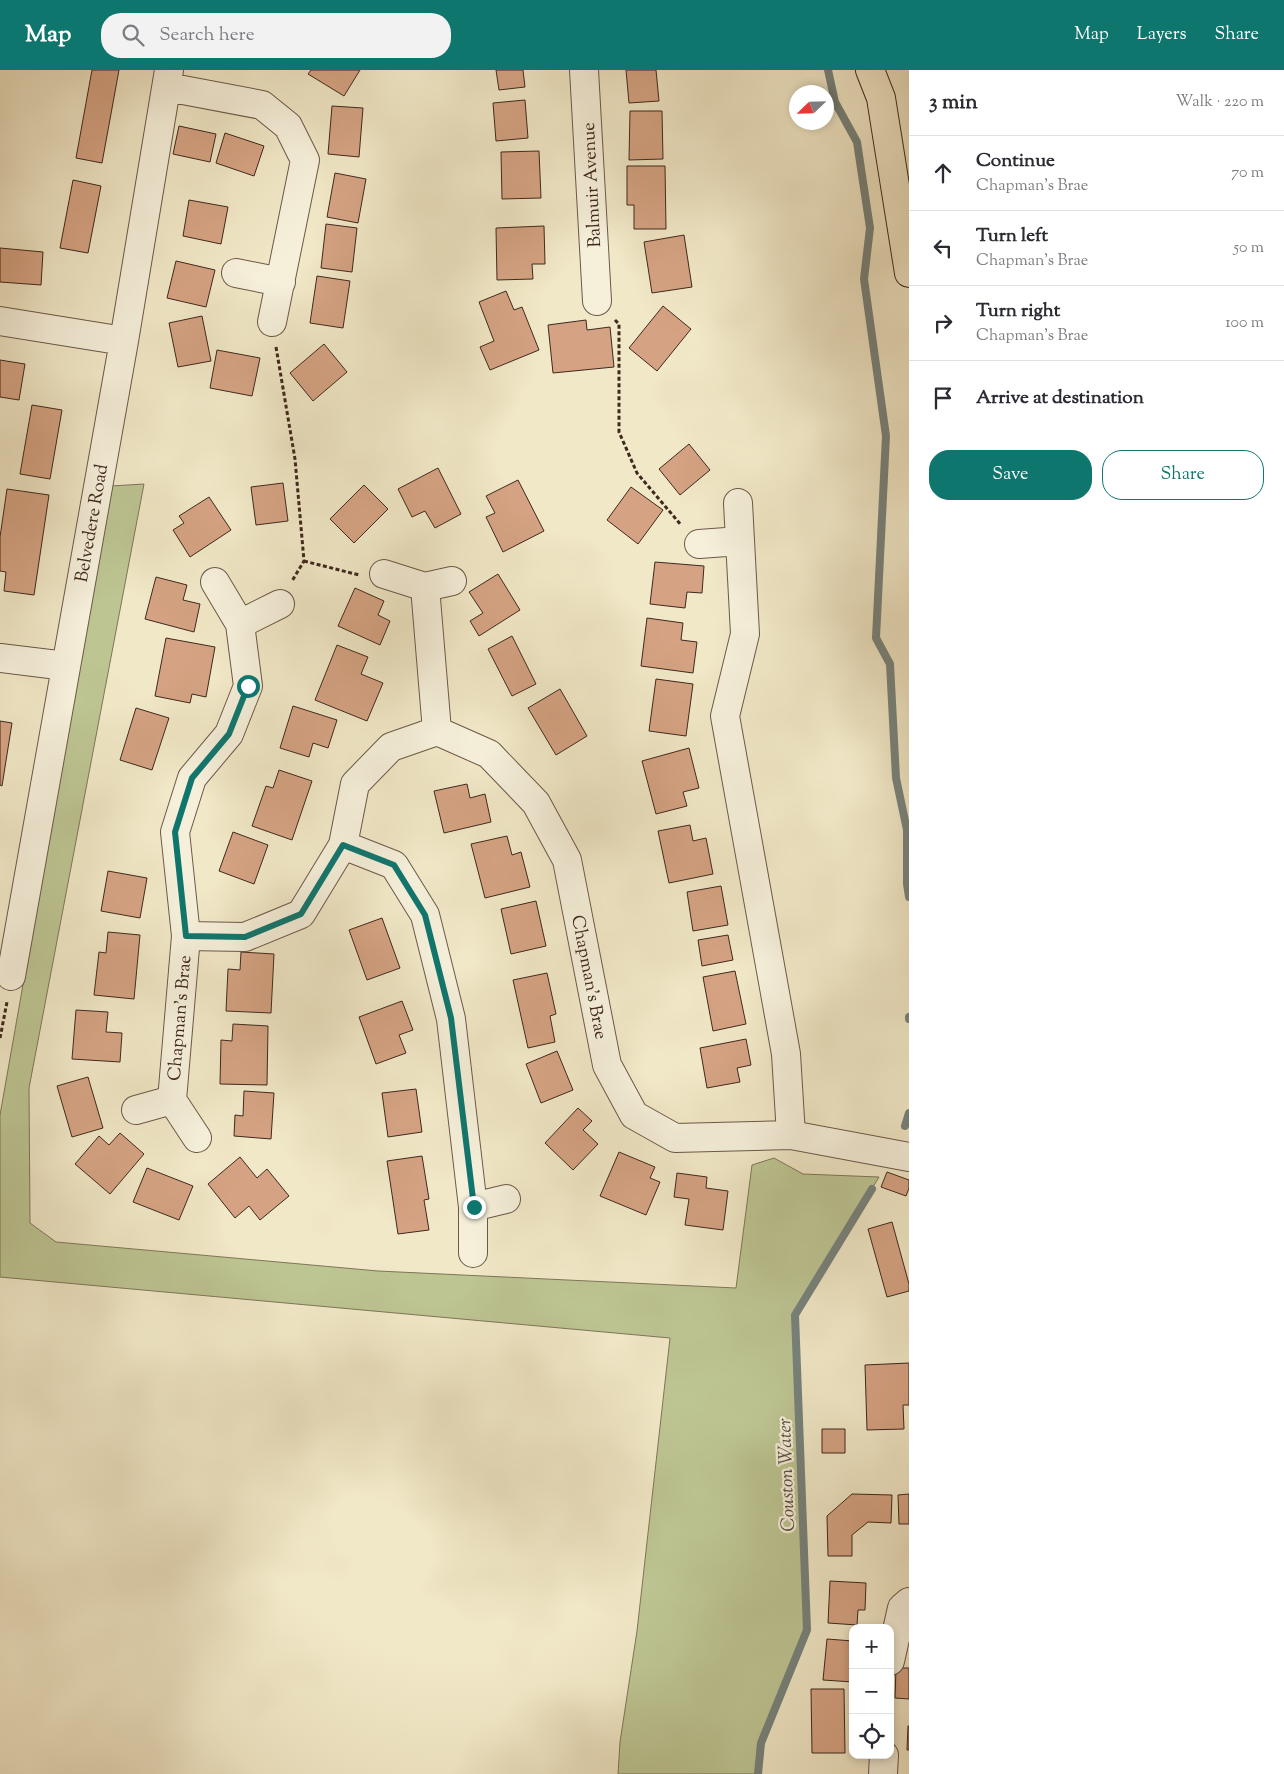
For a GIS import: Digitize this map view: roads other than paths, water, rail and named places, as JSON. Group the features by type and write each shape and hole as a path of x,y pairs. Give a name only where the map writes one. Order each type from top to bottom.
{"main road":[{"path":"870,70 881,98 909,273"}],"street":[{"name":"Balmuir Avenue","path":"584,70 598,301"},
{"path":"168,79 262,105 288,126 305,160 272,322"},
{"name":"Belvedere Road","path":"11,976 124,341 168,79"},
{"path":"236,273 280,282"},
{"path":"0,321 124,341"},
{"path":"738,503 745,634 725,716 786,1054 791,1135"},
{"path":"699,544 740,541"},
{"path":"384,574 426,587 452,581"},
{"name":"Chapman's Brae","path":"197,1138 172,1100 186,936 175,832 192,778 229,734 248,686 240,624 215,582"},
{"path":"426,587 437,731"},
{"path":"240,624 280,604"},
{"path":"0,658 66,666"},
{"name":"Chapman's Brae","path":"186,936 245,937 301,914 343,845 356,784 392,747 437,731 490,754 536,803 566,860 608,1065 634,1115 674,1138 791,1135 909,1157"},
{"path":"343,845 394,865 425,915 451,1018 474,1207 473,1253"},
{"name":"Chapman's Brae","path":"136,1110 172,1100"},
{"path":"474,1207 506,1199"},
{"path":"894,1643 902,1608 909,1602"},
{"path":"883,1774 884,1759"}],"waterway":[{"path":"828,70 835,102 857,142 870,228 864,279 886,436 876,638 890,664 896,778 907,830 907,884 909,897"},
{"path":"905,1126 909,1113"},
{"name":"Couston Water","path":"758,1774 761,1743 807,1630 795,1315 872,1189"}]}
